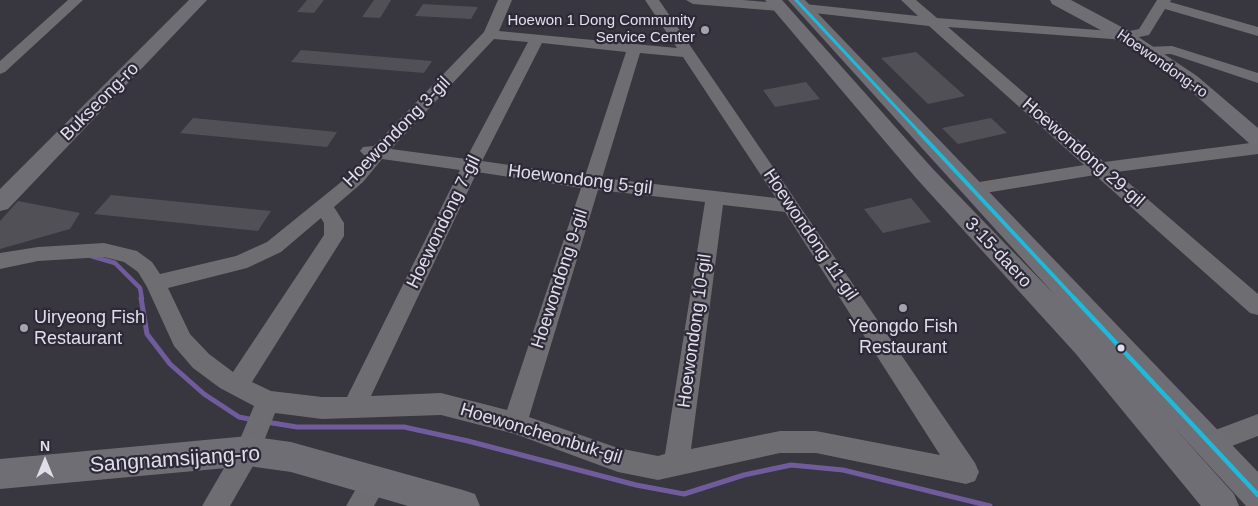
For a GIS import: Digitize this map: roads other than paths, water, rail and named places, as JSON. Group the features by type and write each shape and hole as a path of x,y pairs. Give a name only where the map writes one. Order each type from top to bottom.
{"main road":[{"name":"Bukseong-ro","path":"0,203 200,0"},
{"name":"Hoewondong-ro","path":"1058,0 1125,36 1190,80 1258,139"},
{"name":"3·15-daero","path":"788,4 973,189 1258,495"},
{"name":"3·15-daero","path":"788,4 924,173 1086,346 1222,506"},
{"name":"Sangnamsijang-ro","path":"0,474 259,424 291,457 376,479 463,506"}],"street":[{"path":"0,69 76,0"},
{"name":"Hoewondong 3-gil","path":"156,284 172,278 240,263 274,247 357,178 373,152 490,34 505,0"},
{"name":"Hoewondong 11-gil","path":"652,0 791,206 966,472"},
{"path":"693,0 788,4 933,22 1125,36 1144,32 1163,2 1258,32"},
{"name":"Hoewondong 29-gil","path":"908,0 1258,307"},
{"path":"490,34 687,54"},
{"name":"Hoewondong 7-gil","path":"354,406 471,166 537,39"},
{"name":"Hoewondong 9-gil","path":"515,424 634,48"},
{"path":"1146,51 1172,50 1258,78"},
{"path":"973,189 1099,168 1258,148"},
{"name":"Hoewondong 5-gil","path":"373,152 591,183 791,206"},
{"name":"Hoewondong 10-gil","path":"676,465 715,196"},
{"path":"237,386 334,236 334,223 323,205"},
{"name":"Hoewoncheonbuk-gil","path":"0,261 38,254 104,250 130,256 144,267 156,284 182,340 201,361 237,386 259,424 322,408 441,404 515,424 618,460 658,468 780,442 816,442 966,472"},
{"path":"215,506 259,424"},
{"path":"1210,443 1258,425"},
{"path":"359,506 376,479"}],"waterway":[{"path":"91,256 115,263 140,288 142,299"},
{"path":"141,298 147,334 170,364 204,394 239,417 254,420"},
{"path":"266,422 297,427 404,427 468,441 636,485 684,494 744,475 791,465 843,470 990,506"}],"place":[{"name":"Hoewon 1 Dong Community Service Center","path":"705,30"},
{"name":"Yeongdo Fish Restaurant","path":"903,308"},
{"name":"Uiryeong Fish Restaurant","path":"24,328"}]}
